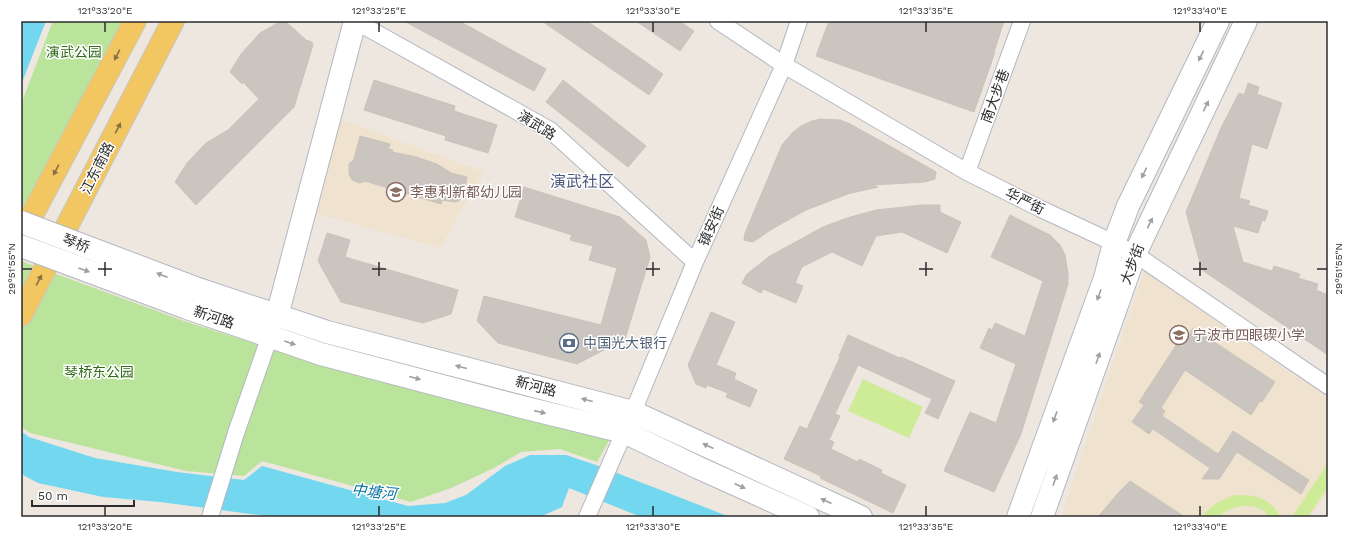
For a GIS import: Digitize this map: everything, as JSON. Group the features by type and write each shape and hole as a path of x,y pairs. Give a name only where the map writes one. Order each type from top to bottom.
{"main road":[{"path":"21,236 135,21"},
{"name":"江东南路","path":"21,315 173,21"},
{"path":"277,316 355,21"},
{"name":"大步街","path":"1018,517 1105,278 1114,243 1128,206 1218,21"},
{"name":"大步街","path":"1042,517 1135,254 1246,21"},
{"name":"琴桥","path":"21,222 198,289"},
{"name":"琴桥","path":"21,246 187,308"},
{"name":"新河路","path":"198,289 327,332 633,412 861,517"},
{"name":"新河路","path":"187,308 321,354 522,407 624,432 699,468 808,517"}],"street":[{"name":"演武路","path":"355,21 550,130 695,262"},
{"name":"华严街","path":"718,21 784,65 967,172 1135,254 1328,386"},
{"name":"镇安街","path":"587,517 633,412 695,262 784,65 800,21"},
{"name":"南大步巷","path":"967,172 1022,21"},
{"path":"210,517 236,433 277,316"}],"shaded area":[{"name":"李惠利新都幼儿园","path":"335,117 484,172 440,248 315,213"},
{"name":"宁波市四眼碶小学","path":"1144,271 1328,398 1328,492 1311,517 1061,517"}],"green space":[{"name":"演武公园","path":"53,21 126,21 21,215 21,104"},
{"name":"琴桥东公园","path":"21,261 184,321 319,364 611,437 597,462 560,449 521,452 494,468 451,488 411,502 262,461 244,476 186,471 30,433 21,427"},
{"path":"863,379 923,407 909,438 848,411"},
{"path":"1328,463 1328,487 1308,517 1292,517"},
{"path":"1235,495 1261,498 1267,501 1281,517 1269,517 1259,508 1244,506 1229,510 1219,517 1202,517 1213,506"}],"water":[{"path":"21,21 46,21 21,85"},
{"path":"21,431 29,437 95,458 177,472 244,480 262,466 408,506 445,503 466,495 505,466 530,455 566,455 599,466 730,517 641,517 569,488 562,507 540,517 274,517 160,502 103,497 38,483 21,474"}],"building":[{"path":"281,21 285,21 306,40 312,42 313,45 294,107 196,205 175,182 187,163 206,143 228,130 259,99 243,82 242,84 230,72 241,54 260,33"},
{"path":"404,21 459,21 546,69 534,91"},
{"path":"542,21 587,21 663,74 649,95"},
{"path":"636,21 679,21 694,31 680,51"},
{"path":"829,21 1004,21 974,112 816,56"},
{"path":"374,80 455,106 454,111 497,125 488,153 445,140 446,136 364,110"},
{"path":"563,80 646,146 628,167 546,102"},
{"path":"1248,83 1259,87 1257,94 1282,103 1267,149 1252,144 1239,198 1250,201 1248,205 1268,211 1265,221 1262,220 1258,233 1233,226 1243,262 1272,271 1274,266 1300,274 1298,278 1318,284 1316,290 1328,295 1328,355 1202,270 1186,212 1221,128 1239,93 1244,95"},
{"path":"820,119 840,120 850,124 933,170 936,172 935,179 925,182 872,185 878,187 852,193 853,192 806,210 772,229 753,242 744,240 745,233 782,145 793,132 801,126"},
{"path":"360,136 390,144 388,149 393,150 392,152 416,157 437,164 451,173 467,177 462,198 459,201 454,202 442,200 441,204 365,181 360,183 352,180 349,174 349,164 354,159"},
{"path":"524,187 620,217 646,240 650,257 625,339 577,364 498,343 477,321 484,296 601,325 617,268 589,260 593,246 570,240 572,235 515,217"},
{"path":"922,205 940,205 940,212 961,222 947,253 902,232 876,236 862,266 832,252 802,267 795,283 803,286 796,303 763,289 761,293 742,283 747,274 770,256 823,227 847,218 876,210"},
{"path":"1010,215 1050,235 1060,245 1065,255 1068,284 1021,434 994,492 944,471 970,412 996,423 1016,364 980,348 989,328 992,330 995,323 1025,336 1043,281 991,257"},
{"path":"327,233 350,240 345,257 458,290 451,314 423,323 341,302 318,261"},
{"path":"711,312 735,322 716,365 736,373 734,379 757,390 750,407 726,397 728,393 707,385 706,388 696,384 688,365"},
{"path":"1193,328 1275,382 1262,402 1260,401 1251,415 1185,370 1161,408 1165,411 1162,416 1218,454 1233,431 1309,480 1301,494 1237,452 1219,479 1202,479 1210,468 1153,429 1149,434 1132,422 1144,405 1139,402 1177,344 1182,347"},
{"path":"848,335 955,381 938,419 925,413 932,399 858,365 835,414 840,416 829,440 834,442 831,449 858,462 859,459 882,470 881,473 906,485 893,513 784,459 800,426 807,429 840,357 839,356"},
{"path":"1130,481 1185,517 1098,517"}],"place":[{"name":"李惠利新都幼儿园","path":"396,192"},
{"name":"宁波市四眼碶小学","path":"1179,335"},
{"name":"中国光大银行","path":"569,343"}],"district":[{"name":"演武社区","path":"582,181"}],"water label":[{"name":"中塘河","path":"374,492"}]}
